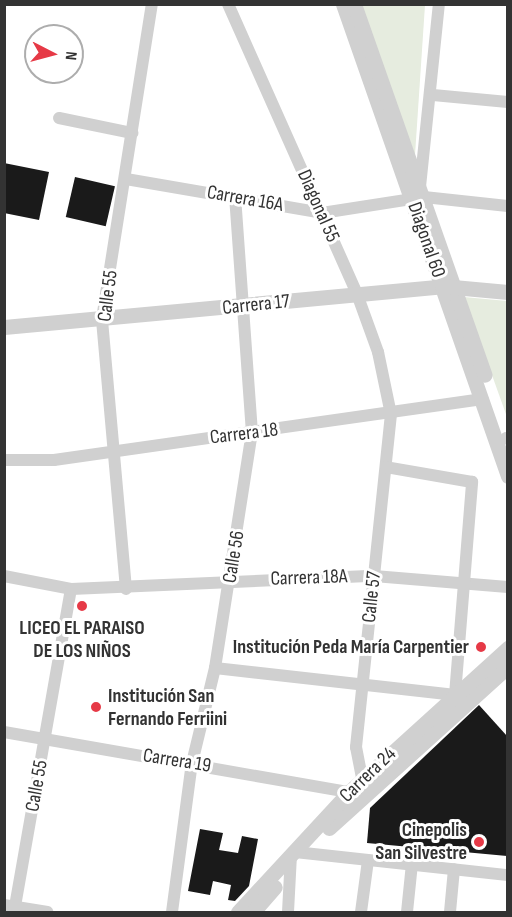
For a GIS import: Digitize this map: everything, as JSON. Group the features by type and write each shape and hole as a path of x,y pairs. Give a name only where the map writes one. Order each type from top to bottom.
{"street":[{"name":"Calle 55","path":"126,589 116,448 102,319 152,4"},
{"name":"Diagonal 55","path":"228,4 357,294 378,352 391,414"},
{"name":"Diagonal 60","path":"343,4 419,195"},
{"name":"Diagonal 60","path":"354,4 449,286 507,476"},
{"path":"419,195 433,94 439,4"},
{"path":"433,94 507,102"},
{"path":"59,118 132,133"},
{"name":"Carrera 16A","path":"126,179 322,213 419,195 507,206"},
{"name":"Calle 56","path":"172,912 192,763 215,668 231,581 252,433 241,306 236,197"},
{"name":"Diagonal 60","path":"449,286 507,440"},
{"name":"Carrera 17","path":"4,327 449,286 507,292"},
{"name":"Carrera 18","path":"4,460 54,460 116,448 252,433 483,399"},
{"name":"Calle 57","path":"362,779 356,747 391,414"},
{"path":"215,668 455,695 472,482 386,466"},
{"name":"Carrera 18A","path":"4,576 71,589 126,589 231,581 374,576 507,587"},
{"name":"Calle 55","path":"11,908 46,740 71,589"},
{"name":"Carrera 24","path":"253,912 349,792 507,648"},
{"name":"Carrera 24","path":"238,912 399,759 507,666"},
{"name":"Carrera 19","path":"4,732 349,792"},
{"path":"288,912 296,857 368,860 507,875"},
{"path":"362,912 368,860"},
{"path":"407,912 412,864"},
{"path":"450,912 454,869"},
{"path":"11,908 47,912"}],"shaded area":[{"path":"360,5 425,5 415,155"},
{"path":"464,297 507,301 507,417"}],"building":[{"path":"4,163 49,172 39,220 4,213"},
{"path":"75,177 115,186 106,226 66,217"},
{"path":"479,705 507,736 507,856 367,843 370,808"},
{"path":"200,829 223,833 219,850 238,853 242,836 258,839 249,886 235,901 228,900 231,885 213,881 210,895 188,891"}],"place":[{"name":"LICEO EL PARAISO DE LOS NIÑOS","path":"82,606"},
{"name":"Institución Peda María Carpentier","path":"481,647"},
{"name":"Institución San Fernando Ferriini","path":"96,707"},
{"name":"Cinepolis San Silvestre","path":"479,842"}]}
